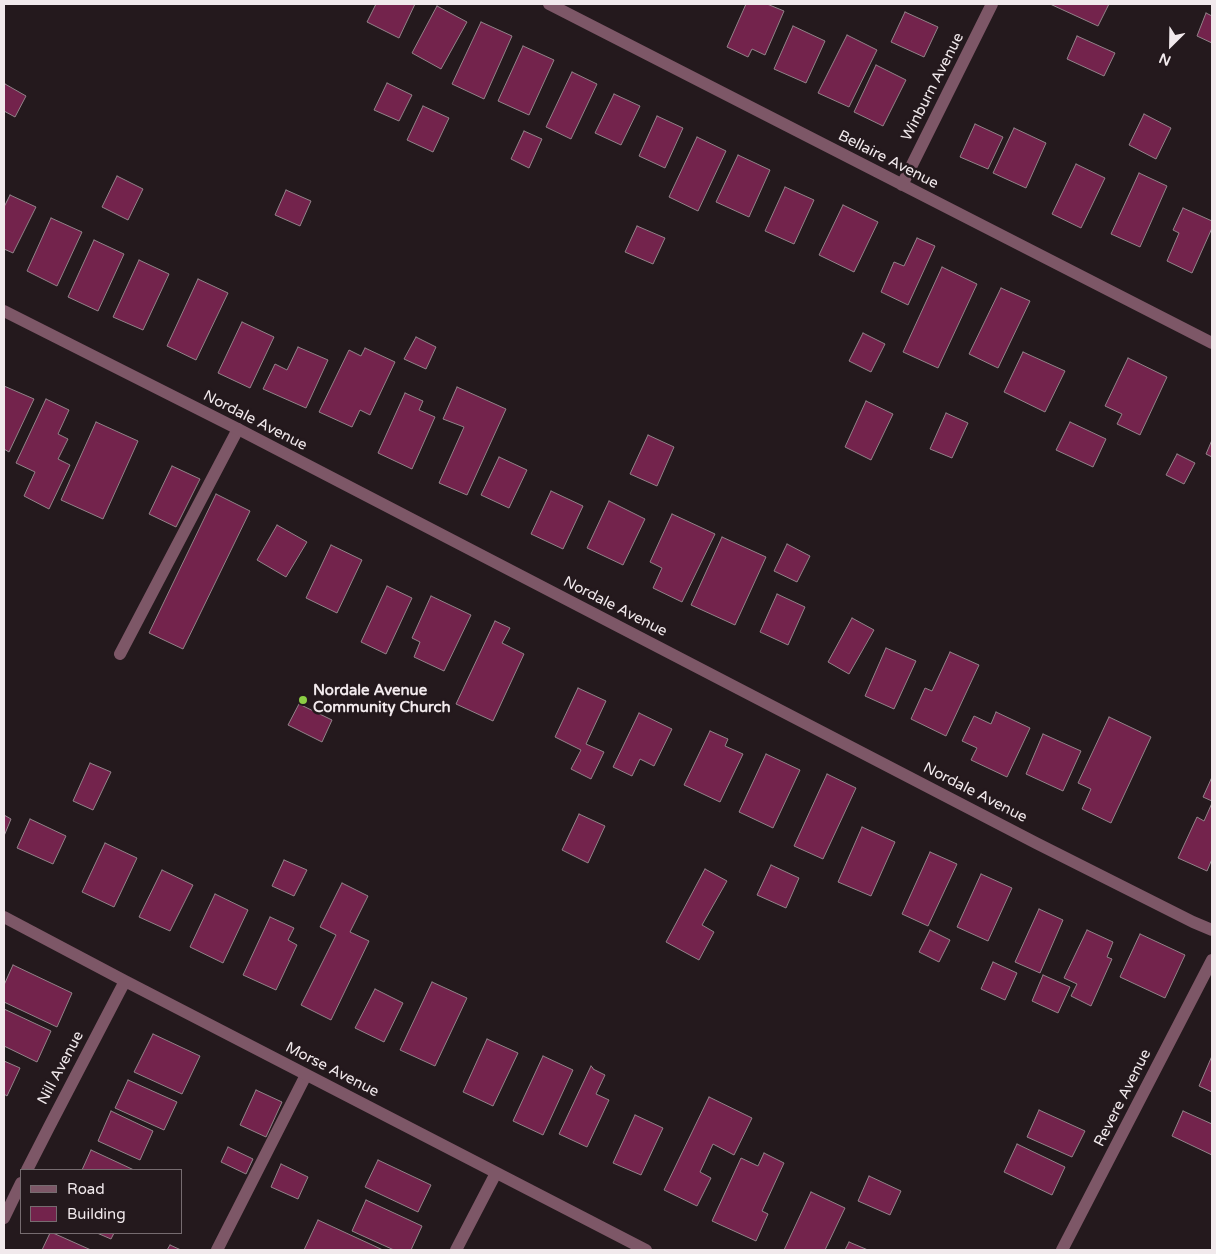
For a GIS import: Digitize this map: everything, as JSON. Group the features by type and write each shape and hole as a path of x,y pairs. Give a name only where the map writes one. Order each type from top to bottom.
{"street":[{"name":"Bellaire Avenue","path":"549,4 1212,344"},
{"name":"Winburn Avenue","path":"902,185 992,4"},
{"name":"Nordale Avenue","path":"4,311 238,429 1027,838 1212,930"},
{"path":"120,654 238,429"},
{"name":"Morse Avenue","path":"4,917 646,1250"},
{"name":"Revere Avenue","path":"1062,1250 1212,964"},
{"name":"Nill Avenue","path":"28,1169 125,981"},
{"path":"217,1250 306,1075"},
{"path":"456,1250 496,1173"},
{"path":"4,1218 20,1185"}],"building":[{"path":"376,4 415,4 399,38 367,22"},
{"path":"746,4 767,4 784,11 765,55 752,49 748,57 727,47"},
{"path":"1050,4 1109,4 1098,26"},
{"path":"437,6 467,22 441,69 412,53"},
{"path":"905,12 938,27 924,57 891,42"},
{"path":"1206,13 1212,16 1212,43 1197,36"},
{"path":"481,22 512,36 484,99 452,84"},
{"path":"793,26 825,41 806,83 774,69"},
{"path":"847,35 877,50 849,107 818,93"},
{"path":"1077,36 1115,53 1104,76 1067,59"},
{"path":"523,46 554,60 529,115 498,101"},
{"path":"876,65 906,80 883,126 854,112"},
{"path":"572,72 597,84 571,139 546,127"},
{"path":"387,83 412,95 399,121 374,110"},
{"path":"5,84 26,96 15,117 4,111"},
{"path":"614,94 640,106 621,145 595,133"},
{"path":"423,106 449,118 433,152 407,140"},
{"path":"1144,114 1171,128 1156,159 1129,145"},
{"path":"657,116 683,128 665,168 639,156"},
{"path":"975,124 1003,137 988,169 960,157"},
{"path":"1014,128 1046,143 1026,188 993,173"},
{"path":"524,131 542,139 529,168 511,159"},
{"path":"697,137 726,151 698,211 669,197"},
{"path":"738,155 770,170 749,217 716,202"},
{"path":"1076,164 1105,178 1081,228 1052,214"},
{"path":"1139,173 1167,186 1140,247 1111,234"},
{"path":"117,176 143,189 128,220 102,207"},
{"path":"785,187 814,200 794,244 765,231"},
{"path":"286,190 311,201 300,226 275,215"},
{"path":"10,195 36,207 13,253 4,249 4,207"},
{"path":"843,205 878,222 854,272 819,255"},
{"path":"1183,208 1212,221 1212,228 1192,273 1167,261 1179,233 1173,230"},
{"path":"51,218 82,232 57,286 27,271"},
{"path":"637,226 665,238 653,264 625,252"},
{"path":"917,238 935,246 908,305 881,292 894,262 904,266"},
{"path":"94,240 124,254 98,311 68,297"},
{"path":"139,260 169,274 143,330 113,317"},
{"path":"942,267 977,284 938,368 903,352"},
{"path":"198,279 228,293 196,360 167,346"},
{"path":"1001,288 1030,301 998,368 969,354"},
{"path":"242,322 274,337 250,388 218,373"},
{"path":"863,333 885,344 871,372 849,361"},
{"path":"416,337 436,347 426,369 404,359"},
{"path":"298,347 328,360 306,408 263,389 275,364 287,370"},
{"path":"365,348 395,362 370,415 360,410 352,427 319,412 349,350 361,356"},
{"path":"1023,352 1065,371 1045,412 1004,392"},
{"path":"1128,358 1167,377 1140,435 1117,424 1122,414 1105,406"},
{"path":"4,386 34,399 9,452 4,449"},
{"path":"457,387 506,409 467,495 439,483 464,427 443,419"},
{"path":"405,393 423,401 419,410 435,417 412,469 378,453"},
{"path":"46,399 69,410 58,434 68,439 58,459 70,465 49,509 24,496 35,472 16,463"},
{"path":"866,401 893,414 871,460 845,447"},
{"path":"946,413 968,423 952,458 930,449"},
{"path":"96,422 138,441 103,519 61,500"},
{"path":"1070,422 1106,439 1093,467 1056,450"},
{"path":"648,435 674,447 657,486 630,474"},
{"path":"1212,440 1212,457 1206,454"},
{"path":"1177,454 1195,463 1184,484 1166,475"},
{"path":"499,457 527,470 509,508 481,495"},
{"path":"172,466 200,479 176,527 149,514"},
{"path":"551,491 583,506 563,549 531,534"},
{"path":"216,494 250,511 183,649 149,633"},
{"path":"609,501 645,519 623,565 587,548"},
{"path":"672,514 715,534 682,602 653,588 662,568 650,562"},
{"path":"277,525 307,542 286,577 257,560"},
{"path":"722,537 766,557 735,625 691,605"},
{"path":"787,544 810,556 797,582 774,571"},
{"path":"331,545 362,560 337,613 306,598"},
{"path":"387,586 412,598 386,654 361,642"},
{"path":"777,594 805,607 788,645 760,632"},
{"path":"431,596 471,615 444,671 414,657 420,642 412,638"},
{"path":"852,618 874,630 849,674 828,662"},
{"path":"495,621 510,628 502,643 524,654 493,721 456,704"},
{"path":"886,648 916,661 894,709 865,696"},
{"path":"950,652 979,665 946,736 911,719 925,688 932,691"},
{"path":"578,688 606,701 586,744 604,752 591,779 571,769 581,750 555,737"},
{"path":"299,704 332,720 322,742 288,725"},
{"path":"996,712 1030,728 1007,777 971,760 977,748 962,741 974,716 991,724"},
{"path":"639,713 672,729 654,766 640,759 632,776 613,767"},
{"path":"1109,717 1151,737 1111,823 1082,809 1091,789 1078,783"},
{"path":"710,731 728,739 725,746 743,754 720,802 684,785"},
{"path":"1043,734 1081,751 1063,791 1026,774"},
{"path":"766,754 800,770 773,828 739,812"},
{"path":"90,763 111,772 93,810 73,801"},
{"path":"827,774 856,788 823,859 794,846"},
{"path":"1212,777 1212,801 1203,797"},
{"path":"1212,803 1212,859 1207,871 1178,858 1197,817 1204,821"},
{"path":"579,814 605,826 588,863 562,850"},
{"path":"4,815 11,819 4,836"},
{"path":"30,819 66,836 53,864 17,848"},
{"path":"862,827 895,842 871,896 838,882"},
{"path":"105,843 137,858 114,907 82,892"},
{"path":"930,852 957,864 928,926 902,914"},
{"path":"284,860 307,870 294,896 272,886"},
{"path":"771,865 799,878 786,908 757,895"},
{"path":"705,869 727,881 702,925 714,932 699,960 666,942"},
{"path":"162,870 193,885 170,931 139,917"},
{"path":"981,874 1012,888 988,941 957,927"},
{"path":"342,883 368,896 350,932 369,941 331,1020 301,1005 336,935 320,927"},
{"path":"215,894 248,910 223,963 190,947"},
{"path":"1039,909 1063,920 1040,973 1015,962"},
{"path":"270,917 294,928 288,940 297,945 276,990 243,975"},
{"path":"930,930 950,940 939,962 919,952"},
{"path":"1087,930 1113,942 1107,957 1112,959 1091,1006 1071,996 1077,984 1064,978"},
{"path":"1140,934 1185,955 1165,998 1120,977"},
{"path":"993,962 1017,973 1005,1000 981,989"},
{"path":"13,965 72,993 57,1027 4,1002 4,985"},
{"path":"1043,975 1070,987 1058,1013 1032,1001"},
{"path":"432,982 467,998 435,1066 400,1050"},
{"path":"375,989 403,1003 384,1042 355,1028"},
{"path":"4,1009 51,1031 37,1062 4,1046"},
{"path":"153,1034 200,1056 182,1094 134,1072"},
{"path":"487,1039 518,1053 493,1106 463,1092"},
{"path":"543,1056 573,1070 543,1135 513,1121"},
{"path":"1212,1056 1212,1092 1199,1086"},
{"path":"4,1061 20,1068 7,1096 4,1094"},
{"path":"591,1066 605,1075 596,1094 609,1100 587,1147 559,1134"},
{"path":"128,1080 177,1102 164,1130 115,1108"},
{"path":"256,1090 282,1102 266,1137 240,1125"},
{"path":"709,1097 752,1118 734,1155 713,1144 700,1172 711,1178 697,1206 664,1190"},
{"path":"1039,1110 1085,1131 1072,1157 1027,1137"},
{"path":"111,1111 153,1131 140,1160 98,1141"},
{"path":"1183,1111 1212,1124 1212,1155 1172,1136"},
{"path":"635,1115 663,1128 641,1175 613,1163"},
{"path":"1017,1144 1065,1167 1052,1195 1004,1172"},
{"path":"228,1147 253,1159 246,1174 221,1162"},
{"path":"91,1150 132,1169 82,1169"},
{"path":"764,1153 784,1163 762,1211 768,1214 756,1241 712,1221 741,1158 758,1166"},
{"path":"378,1160 431,1185 418,1212 365,1187"},
{"path":"281,1164 308,1177 298,1199 271,1187"},
{"path":"869,1176 901,1191 890,1215 858,1201"},
{"path":"811,1192 845,1208 825,1250 784,1250"},
{"path":"366,1200 422,1226 411,1250 394,1250 352,1231"},
{"path":"318,1220 383,1250 304,1250"},
{"path":"50,1234 55,1234 91,1250 42,1250"},
{"path":"99,1234 114,1234 111,1239"},
{"path":"849,1242 868,1250 845,1250"},
{"path":"170,1245 181,1250 167,1250"}],"place":[{"name":"Nordale Avenue Community Church","path":"303,700"}]}
